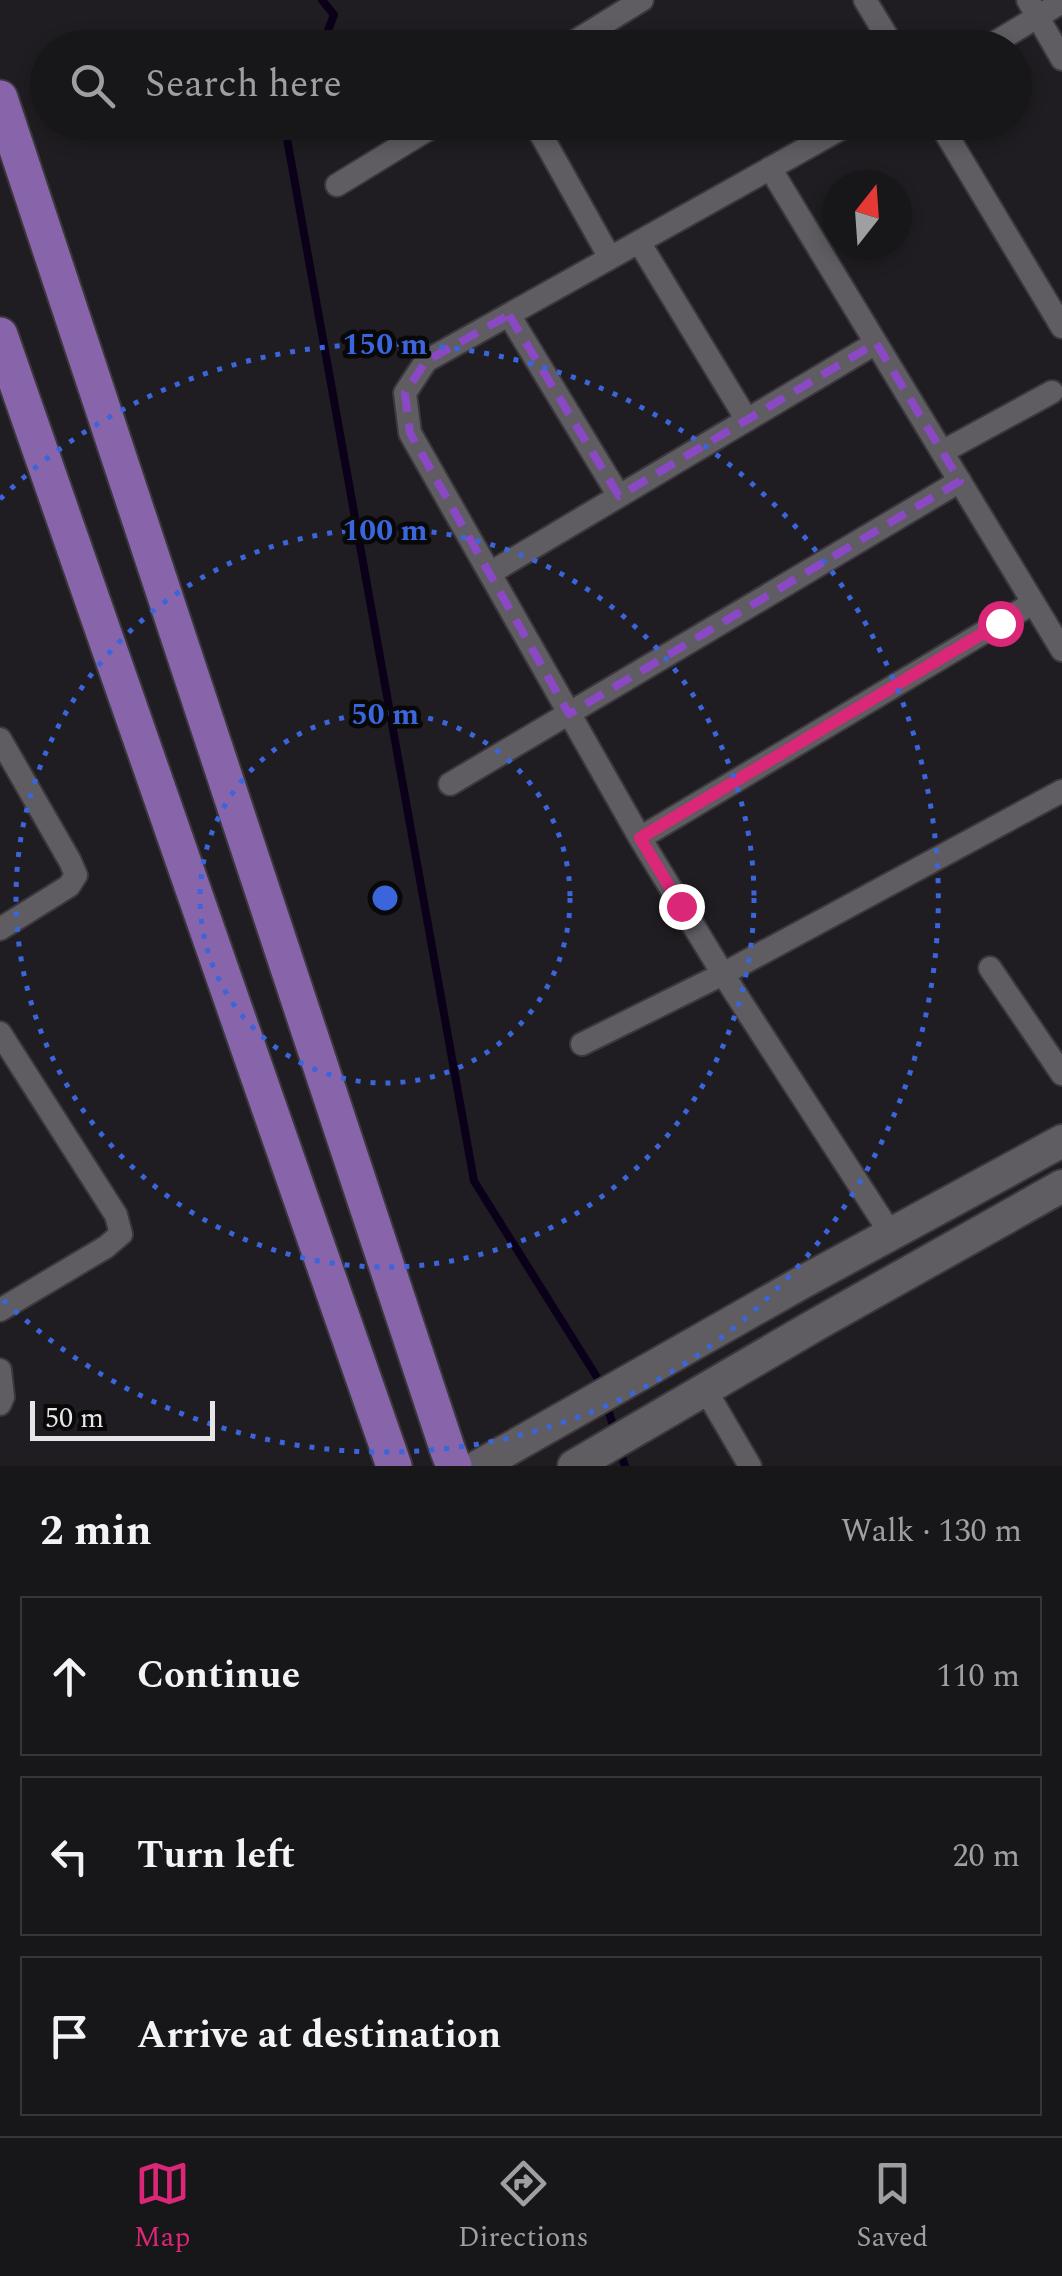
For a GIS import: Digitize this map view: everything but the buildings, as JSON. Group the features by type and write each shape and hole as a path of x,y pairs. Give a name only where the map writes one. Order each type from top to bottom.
{"main road":[{"path":"0,98 454,1466"},
{"path":"0,335 394,1466"}],"street":[{"path":"593,30 642,0"},
{"path":"865,0 883,30"},
{"path":"1007,30 1032,9 1062,2"},
{"path":"1032,9 1062,59"},
{"path":"337,185 411,140"},
{"path":"544,140 610,258"},
{"path":"821,140 426,361 405,393 410,432 640,838 891,1234"},
{"path":"950,140 1062,327"},
{"path":"770,168 1062,650"},
{"path":"639,242 746,420"},
{"path":"509,315 619,496"},
{"path":"490,573 876,343"},
{"path":"942,452 1052,392"},
{"path":"450,784 960,481"},
{"path":"640,838 1034,603"},
{"path":"0,739 76,875 69,886 0,929"},
{"path":"582,1044 723,974 1062,791"},
{"path":"990,968 1062,1074"},
{"path":"0,1032 116,1215 121,1234 106,1247 0,1310"},
{"path":"479,1466 798,1284 1062,1141"},
{"path":"574,1466 1062,1186"},
{"path":"0,1370 0,1404"},
{"path":"705,1389 750,1466"}],"highlighted area":[{"path":"509,315 619,496 876,343 960,481 569,714 410,433 405,393 426,361"}],"waterway":[{"path":"322,0 334,15 328,30"},
{"path":"287,140 474,1181 602,1389"},
{"path":"606,1403 615,1432"},
{"path":"620,1451 625,1466"}],"route":[{"path":"681,906 640,838 1000,623"}]}
